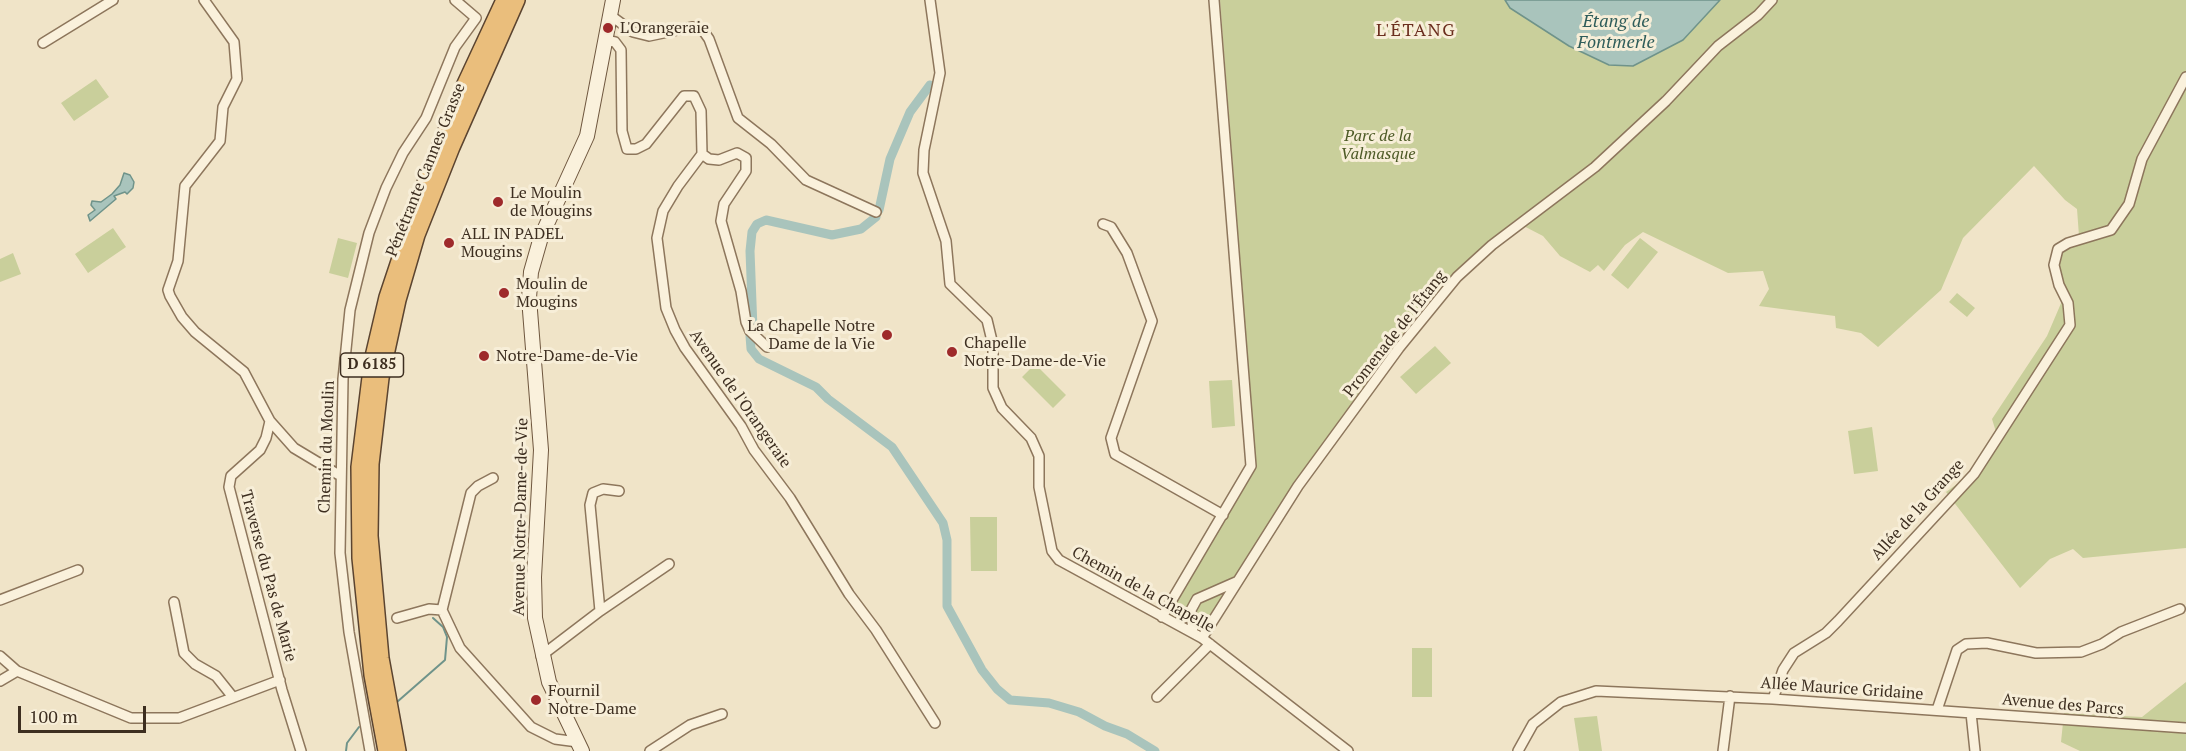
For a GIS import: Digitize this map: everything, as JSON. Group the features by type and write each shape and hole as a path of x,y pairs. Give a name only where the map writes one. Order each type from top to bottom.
{"highway":[{"name":"Pénétrante Cannes Grasse","path":"386,751 372,675 359,534 359,467 372,361 387,297 414,212 437,150 504,0"},
{"name":"Pénétrante Cannes Grasse","path":"398,751 381,658 372,572 370,500 374,429 387,345 409,262 448,158 517,0"},
{"path":"478,88 528,0"}],"main road":[{"name":"Avenue Notre-Dame-de-Vie","path":"580,746 549,682 541,656 533,595 541,450 530,320 531,272 541,237 587,136 613,0"}],"street":[{"path":"43,43 113,0"},
{"path":"204,0 234,42 237,79 223,107 220,141 185,186 178,261 168,290 182,317 195,332 244,372 270,421 294,448 339,475"},
{"name":"Chemin du Moulin","path":"370,751 349,632 340,553 339,475 343,379 353,299 369,233 386,188 403,153 426,117 454,47 476,18 455,0"},
{"name":"Chemin de la Chapelle","path":"930,0 940,73 924,150 923,173 946,241 950,284 987,320 993,345 993,388 1002,408 1031,438 1039,456 1040,486 1052,551 1059,560 1206,641 1348,751"},
{"path":"1162,617 1249,470 1251,461 1214,0"},
{"name":"Promenade de l'Étang","path":"1157,697 1206,641 1238,581 1298,486 1399,348 1457,277 1492,245 1595,168 1718,46 1758,15 1772,0"},
{"path":"610,15 633,32 649,36 692,27 702,29 709,39 738,117 771,144 806,180 876,212"},
{"path":"605,40 619,45 623,56 620,77 622,131 627,149 636,149 646,144 675,105 684,96 694,96 701,111 702,154 709,159 720,160 737,153 743,155 747,164 744,175 724,204 721,221 753,333 767,347"},
{"name":"Allée de la Grange","path":"1773,699 1783,670 1794,653 1826,633 1974,474 2070,325 2068,303 2059,285 2054,265 2058,249 2068,243 2085,240 2111,230 2129,204 2142,159 2186,77"},
{"name":"Avenue de l'Orangeraie","path":"702,154 678,186 663,212 657,238 666,308 675,330 685,348 741,426 754,450 790,498 849,594 876,630 935,723"},
{"path":"1103,224 1111,227 1127,253 1152,321 1111,438 1112,447 1115,454 1223,515"},
{"name":"Traverse du Pas de Marie","path":"270,421 260,450 231,476 229,487 301,751"},
{"path":"493,478 477,486 471,494 442,610 460,648 531,727 555,739 580,746"},
{"path":"600,611 590,505 593,493 603,489 619,492"},
{"path":"541,656 600,611 669,564"},
{"path":"0,600 78,570"},
{"path":"1193,633 1191,610 1197,599 1238,581"},
{"path":"174,602 184,653 195,664 216,676 232,696"},
{"path":"397,618 429,609 442,610"},
{"path":"1937,710 1957,650 1965,644 1987,643 2036,653 2082,652 2102,644 2121,632 2180,609"},
{"path":"0,656 17,671 131,718 179,718 232,696 280,680"},
{"path":"0,681 17,671"},
{"name":"Allée Maurice Gridaine","path":"1518,751 1533,724 1561,702 1596,691 1730,696 1937,710"},
{"path":"1723,751 1730,696"},
{"name":"Avenue des Parcs","path":"1937,710 2186,728"},
{"path":"1971,713 1975,751"},
{"path":"650,751 690,725 722,714"}],"green space":[{"name":"Parc de la Valmasque","path":"1220,0 1710,0 1683,40 1720,0 2186,0 2186,548 2083,558 2073,549 2050,559 2020,588 1946,492 1957,484 1960,485 1975,468 1996,432 1992,419 2047,336 2062,301 2051,273 2051,256 2061,243 2079,236 2077,209 2065,200 2034,166 1963,238 1941,290 1878,347 1861,333 1836,328 1835,316 1759,306 1769,289 1763,271 1728,273 1643,232 1625,245 1604,271 1598,265 1590,272 1560,256 1543,236 1514,221 1413,319 1298,477 1205,626 1200,628 1170,614 1256,465"},
{"path":"96,79 109,97 74,121 61,103"},
{"path":"113,228 126,247 88,273 75,254"},
{"path":"338,238 357,243 348,278 329,273"},
{"path":"1640,238 1658,252 1628,289 1611,275"},
{"path":"13,253 21,274 0,282 0,259"},
{"path":"1957,293 1975,308 1967,317 1949,302"},
{"path":"1435,346 1451,363 1416,394 1400,377"},
{"path":"1035,364 1066,395 1053,408 1022,377"},
{"path":"1232,380 1235,426 1212,428 1209,381"},
{"path":"1872,427 1878,471 1854,474 1848,431"},
{"path":"970,517 997,517 997,571 971,571"},
{"path":"1412,648 1432,648 1432,697 1412,697"},
{"path":"2186,682 2186,751 2080,751 2061,742 2064,713 2142,717"},
{"path":"1597,716 1602,751 1579,751 1574,718"}],"water":[{"name":"Étang de Fontmerle","path":"1505,0 1720,0 1683,40 1633,66 1609,65 1569,46 1510,8"},
{"path":"124,173 130,175 134,182 133,188 127,194 125,192 114,196 116,199 90,221 88,215 95,210 91,205 92,201 101,202 112,194 120,185"}],"waterway":[{"path":"879,210 890,159 910,112 930,85"},
{"path":"876,217 861,229 832,235 766,220 757,224 752,232 750,251 753,329 750,336 751,349 759,359 816,387 828,399 892,447 943,523 947,540 947,606 982,670 997,689 1010,700 1049,703 1079,712 1105,726 1127,734 1155,751"},
{"path":"397,702 445,660 447,637 443,627 433,618"},
{"path":"346,751 347,743 359,727"}],"place":[{"name":"L'Orangeraie","path":"608,28"},
{"name":"Le Moulin de Mougins","path":"498,202"},
{"name":"ALL IN PADEL Mougins","path":"449,243"},
{"name":"Moulin de Mougins","path":"504,293"},
{"name":"La Chapelle Notre Dame de la Vie","path":"887,335"},
{"name":"Chapelle Notre-Dame-de-Vie","path":"952,352"},
{"name":"Notre-Dame-de-Vie","path":"484,356"},
{"name":"Fournil Notre-Dame","path":"536,700"}],"district":[{"name":"L'ÉTANG","path":"1416,31"}]}
